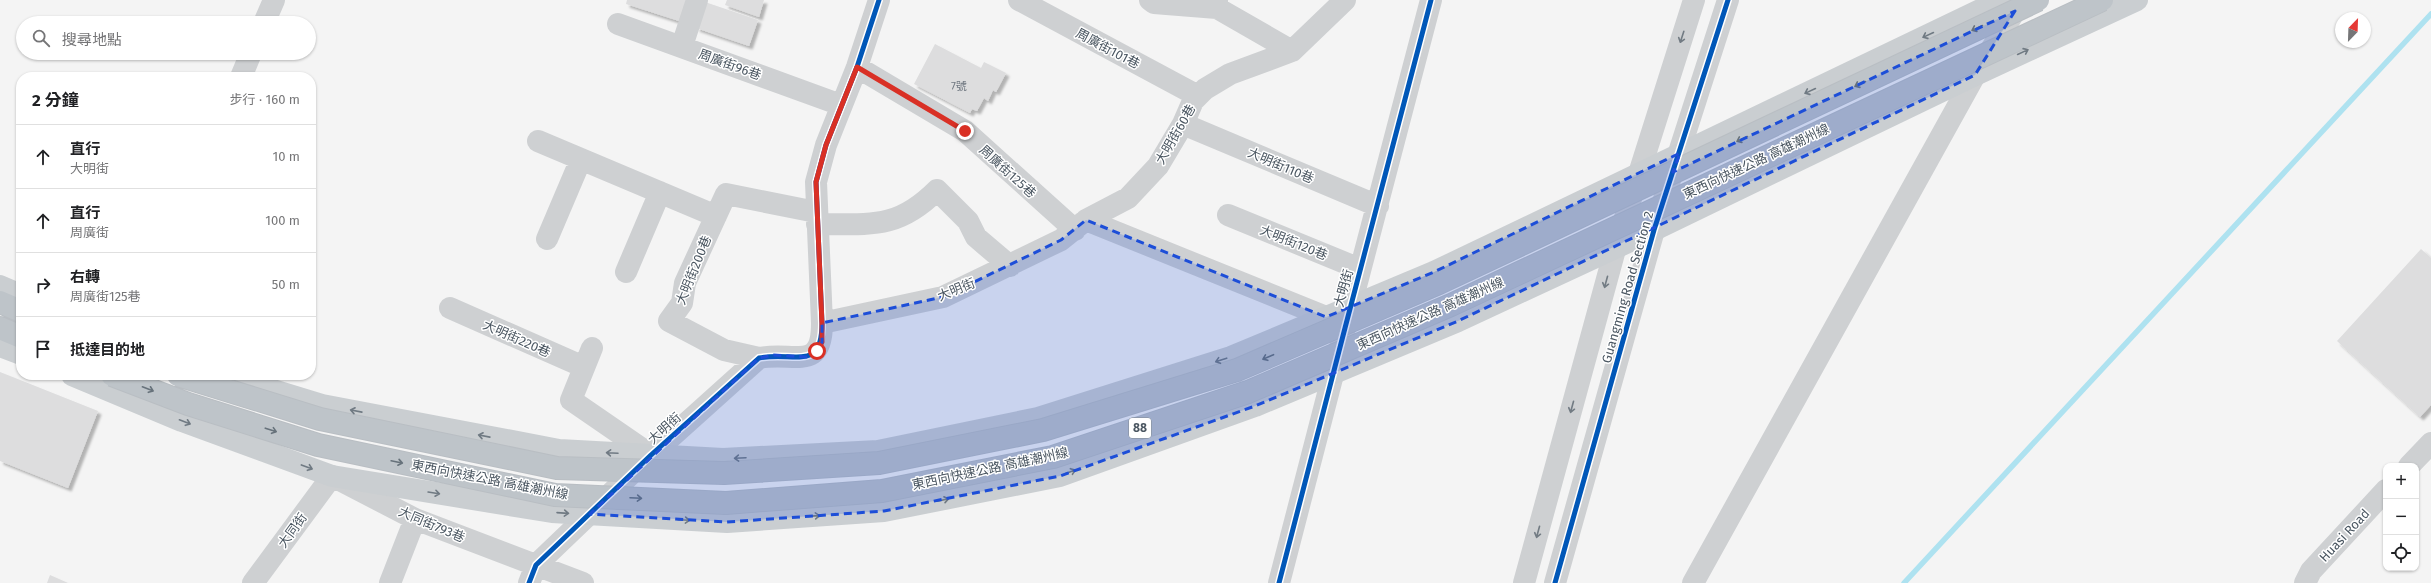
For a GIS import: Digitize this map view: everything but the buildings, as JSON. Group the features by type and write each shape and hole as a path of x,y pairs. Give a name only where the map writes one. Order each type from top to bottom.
{"highway":[{"name":"東西向快速公路 高雄潮州線","path":"194,380 320,419 557,468 724,473 879,463 1035,432 1245,367 1439,283 2038,0"},
{"name":"東西向快速公路 高雄潮州線","path":"125,380 188,404 318,445 555,494 726,503 882,491 1053,457 1248,392 1451,305 2102,0"},
{"path":"0,302 16,309"},
{"path":"0,328 16,335"}],"main road":[{"path":"240,380 322,405 552,449 723,459 878,451 1038,418 1231,357 1434,272 2001,0"},
{"path":"84,380 182,421 332,476 552,512 727,522 884,511 1060,476 1255,406 1458,321 1616,246 1654,230 1974,75 2137,0"},
{"path":"0,286 16,293"},
{"path":"0,346 16,352"}],"street":[{"path":"267,16 274,0"},
{"path":"682,46 697,0"},
{"path":"759,358 774,355 808,357 817,351 822,342 816,218 816,182 826,145 841,104 857,67 879,0"},
{"name":"周廣街101巷","path":"1019,0 1198,96"},
{"path":"1150,0 1154,3 1217,4 1292,50"},
{"name":"大明街","path":"1278,583 1331,374 1378,206 1431,0"},
{"name":"Guangming Road Section 2","path":"1524,583 1616,246 1694,0"},
{"name":"Guangming Road Section 2","path":"1555,583 1654,230 1728,0"},
{"path":"1693,583 1974,75 2022,0"},
{"name":"大明街60巷","path":"1080,225 1128,198 1158,166 1183,124 1193,101 1198,96 1230,74 1292,50 1337,2"},
{"name":"周廣街96巷","path":"618,24 841,104"},
{"path":"243,72 249,60"},
{"name":"周廣街125巷","path":"857,67 965,131 1080,225"},
{"name":"大明街110巷","path":"1183,124 1378,206"},
{"path":"538,141 716,216"},
{"path":"547,239 581,159"},
{"path":"816,218 875,224 904,216 923,204 937,190 968,221 976,237 1010,266"},
{"path":"626,272 660,192"},
{"name":"大明街200巷","path":"759,358 724,350 669,321 682,303 685,283 726,194 816,218"},
{"name":"大明街120巷","path":"1228,215 1360,269"},
{"name":"大明街","path":"822,324 943,297 1010,266 1060,240 1080,225 1326,317"},
{"name":"大明街220巷","path":"450,308 588,358 571,400 651,455"},
{"name":"大明街","path":"533,574 590,514 651,455 759,358"},
{"path":"2412,463 2431,443"},
{"name":"大同街793巷","path":"332,476 414,518 533,574 583,583"},
{"name":"大同街","path":"253,583 332,476"},
{"name":"Huasi Road","path":"2312,579 2383,494"},
{"path":"390,583 414,518"}],"highlighted area":[{"path":"2015,11 1975,75 1458,321 1255,406 1060,476 884,511 727,522 590,514 759,358 774,355 808,357 817,351 822,342 822,323 943,297 1061,240 1086,220 1326,317 1434,272 1680,153 1673,172"}],"waterway":[{"path":"1904,583 2431,14"}],"cycle path":[{"path":"529,583 536,565 651,455 759,358 804,357 817,349 821,339 822,323 816,182 826,145 857,67 879,0"},
{"path":"1279,583 1431,0"},
{"path":"1555,583 1654,230 1728,0"}],"route":[{"path":"817,351 822,342 822,296 815,198 816,182 826,145 841,104 857,67 965,131"}]}
